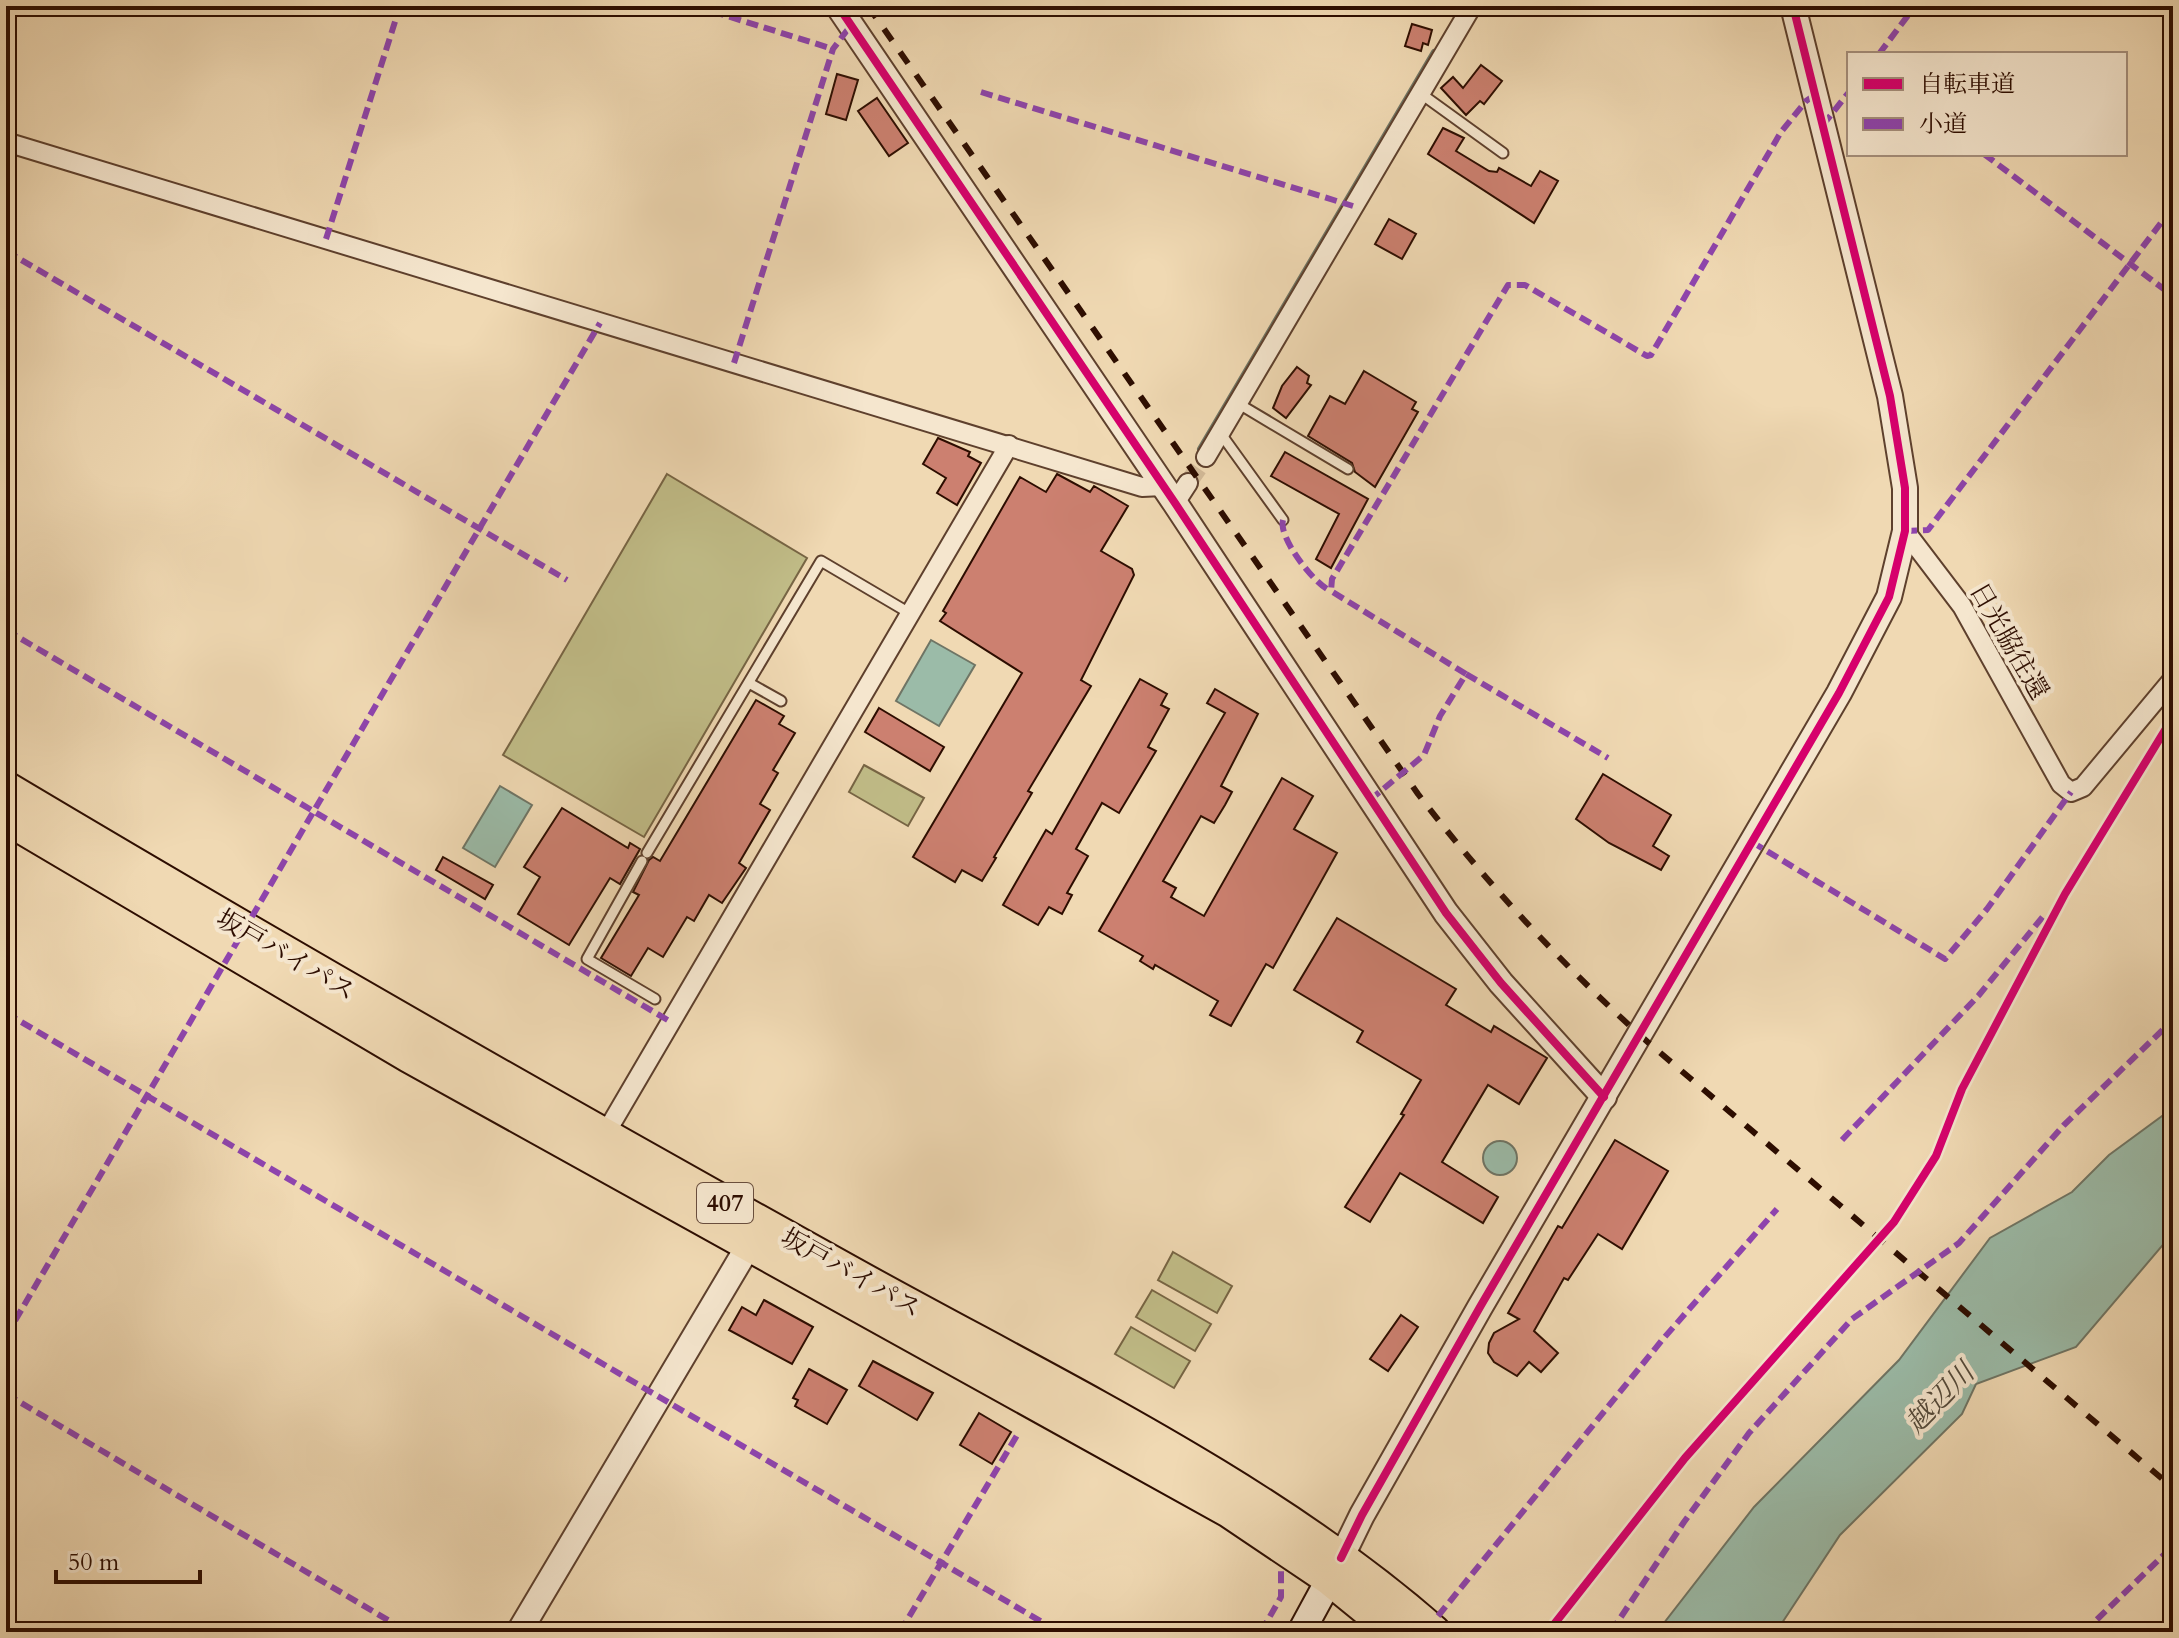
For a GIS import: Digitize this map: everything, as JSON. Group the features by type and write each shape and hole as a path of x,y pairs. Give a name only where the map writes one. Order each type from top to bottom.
{"highway":[{"name":"坂戸バイパス","path":"6,788 370,1004 1203,1469 1336,1569 1395,1632"},
{"name":"坂戸バイパス","path":"6,818 409,1056 1229,1511 1336,1569 1377,1582 1434,1632"}],"main road":[{"path":"1301,1632 1336,1569"}],"street":[{"path":"838,6 1175,490 1446,913 1501,983 1604,1097"},
{"path":"1206,457 1472,6"},
{"path":"1336,1569 1362,1515 1871,636 1889,597 1905,531 1902,454 1793,6"},
{"path":"6,142 1142,487 1175,490"},
{"path":"604,1136 1009,445"},
{"name":"日光脇往還","path":"1905,531 1962,606 2061,784 2071,792 2083,787 2173,679"},
{"path":"519,1632 749,1245"}],"lane":[{"path":"1420,93 1503,153"},
{"path":"1239,404 1348,469"},
{"path":"1221,434 1283,520"},
{"path":"655,999 587,959 644,857 821,561 911,614"},
{"path":"749,683 781,701"}],"shaded area":[{"path":"667,474 807,558 644,837 503,755"},
{"path":"864,765 924,798 908,826 849,792"},
{"path":"1173,1252 1232,1286 1217,1313 1158,1280"},
{"path":"1152,1290 1211,1324 1195,1351 1136,1317"},
{"path":"1131,1327 1190,1361 1174,1388 1115,1354"}],"water":[{"path":"931,640 975,665 939,726 896,701"},
{"path":"500,786 532,805 495,867 463,848"},
{"name":"越辺川","path":"2173,1108 2173,1233 2076,1347 1976,1384 1962,1414 1840,1535 1776,1632 1657,1632 1754,1507 1899,1360 1990,1238 2072,1192 2109,1155"},
{"path":"1500,1141 1512,1146 1517,1158 1512,1170 1500,1175 1488,1170 1483,1158 1488,1146"}],"building":[{"path":"1412,24 1432,30 1428,45 1423,43 1421,51 1405,46"},
{"path":"1481,65 1502,81 1484,104 1480,101 1466,115 1441,88 1453,77 1463,88"},
{"path":"837,74 858,80 846,120 826,114"},
{"path":"877,98 908,143 889,156 858,111"},
{"path":"1443,128 1464,138 1456,151 1489,171 1497,172 1499,168 1531,186 1540,171 1558,181 1534,223 1428,154"},
{"path":"1389,219 1416,234 1402,259 1375,244"},
{"path":"1297,367 1309,376 1307,383 1311,385 1286,418 1273,408 1282,386"},
{"path":"1364,371 1416,402 1412,409 1418,412 1375,487 1355,472 1352,463 1308,436 1330,396 1345,404"},
{"path":"938,438 970,452 968,456 981,463 957,505 937,493 946,478 923,464"},
{"path":"1285,452 1368,499 1331,568 1316,559 1339,514 1271,476"},
{"path":"1057,474 1090,492 1094,486 1128,506 1101,551 1132,569 1134,575 1081,680 1091,686 1028,791 1032,793 996,858 982,881 962,870 955,882 913,857 1022,673 940,621 1020,477 1046,492"},
{"path":"1140,679 1167,694 1161,705 1169,709 1148,747 1156,751 1119,813 1102,803 1076,849 1088,856 1067,893 1072,895 1062,914 1049,907 1038,925 1003,905 1046,830 1052,834"},
{"path":"1215,689 1258,714 1221,786 1232,792 1225,805 1214,823 1201,816 1163,881 1176,888 1171,897 1204,916 1282,778 1313,796 1294,829 1337,853 1273,968 1266,964 1231,1026 1210,1015 1218,1001 1155,965 1153,969 1140,961 1143,956 1099,931 1225,713 1207,703"},
{"path":"756,700 784,716 779,724 795,733 773,770 778,773 760,804 770,810 739,863 746,868 722,903 709,895 694,921 687,917 663,957 648,948 631,976 601,958 639,895 633,892 649,860 653,857 660,861"},
{"path":"879,708 944,747 930,771 865,732"},
{"path":"1603,774 1671,815 1653,846 1669,856 1661,870 1609,843 1576,819"},
{"path":"562,808 628,848 630,843 640,849 620,884 610,878 569,945 518,914 540,877 524,867"},
{"path":"443,857 493,885 485,899 436,870"},
{"path":"1337,918 1456,989 1446,1005 1491,1032 1494,1026 1547,1058 1519,1104 1488,1085 1442,1162 1498,1197 1483,1223 1400,1173 1370,1222 1345,1207 1404,1115 1401,1114 1421,1080 1357,1042 1363,1031 1294,990"},
{"path":"1615,1140 1668,1171 1622,1249 1598,1234 1568,1280 1564,1278 1534,1331 1558,1353 1541,1372 1529,1362 1517,1376 1494,1362 1488,1353 1489,1343 1494,1333 1519,1319 1508,1313 1558,1226 1562,1228"},
{"path":"764,1300 813,1327 792,1364 729,1330 742,1307 756,1315"},
{"path":"1401,1315 1418,1327 1388,1371 1370,1359"},
{"path":"873,1361 933,1393 917,1420 859,1386"},
{"path":"809,1369 847,1390 827,1424 795,1406 798,1400 793,1398"},
{"path":"979,1413 1011,1432 992,1464 960,1445"}],"waterway":[{"path":"1200,449 1434,52"}],"tunnel":[{"path":"1188,483 1206,457"}],"railway":[{"path":"868,6 1418,794 1500,893 1558,956 1651,1045 2173,1488"}],"marked path":[{"path":"326,239 400,6"},
{"path":"695,6 833,49"},
{"path":"1880,52 1915,6"},
{"path":"734,363 833,49 851,25"},
{"path":"981,92 1353,206"},
{"path":"1466,674 1331,591 1332,579 1508,285 1525,285 1647,356 1651,355 1781,132 1806,101 1815,95"},
{"path":"1823,125 1847,95"},
{"path":"1987,156 2173,296"},
{"path":"1905,531 1928,530 2173,207"},
{"path":"6,251 567,580"},
{"path":"6,1336 600,323"},
{"path":"1283,520 1286,538 1299,560 1316,580 1331,591"},
{"path":"6,630 671,1022"},
{"path":"1370,800 1424,755 1440,716 1466,674 1608,758"},
{"path":"1752,842 1945,959 1987,909 2071,792"},
{"path":"1842,1140 1979,995 2045,914"},
{"path":"6,1013 1059,1632"},
{"path":"1611,1632 1684,1522 1749,1433 1852,1319 1959,1243 2064,1125 2173,1020"},
{"path":"1438,1616 1663,1339 1777,1209"},
{"path":"6,1394 408,1632"},
{"path":"900,1632 1019,1432"},
{"path":"2084,1632 2172,1547"},
{"path":"1261,1632 1281,1597 1281,1568"}],"cycle path":[{"path":"838,6 1175,503 1446,913 1501,983 1604,1097"},
{"path":"1341,1558 1362,1515 1480,1307 1839,693 1889,597 1905,531 1905,488 1890,396 1793,6"},
{"path":"1548,1632 1685,1458 1894,1222 1936,1156 1962,1089 2065,894 2173,717"}]}
